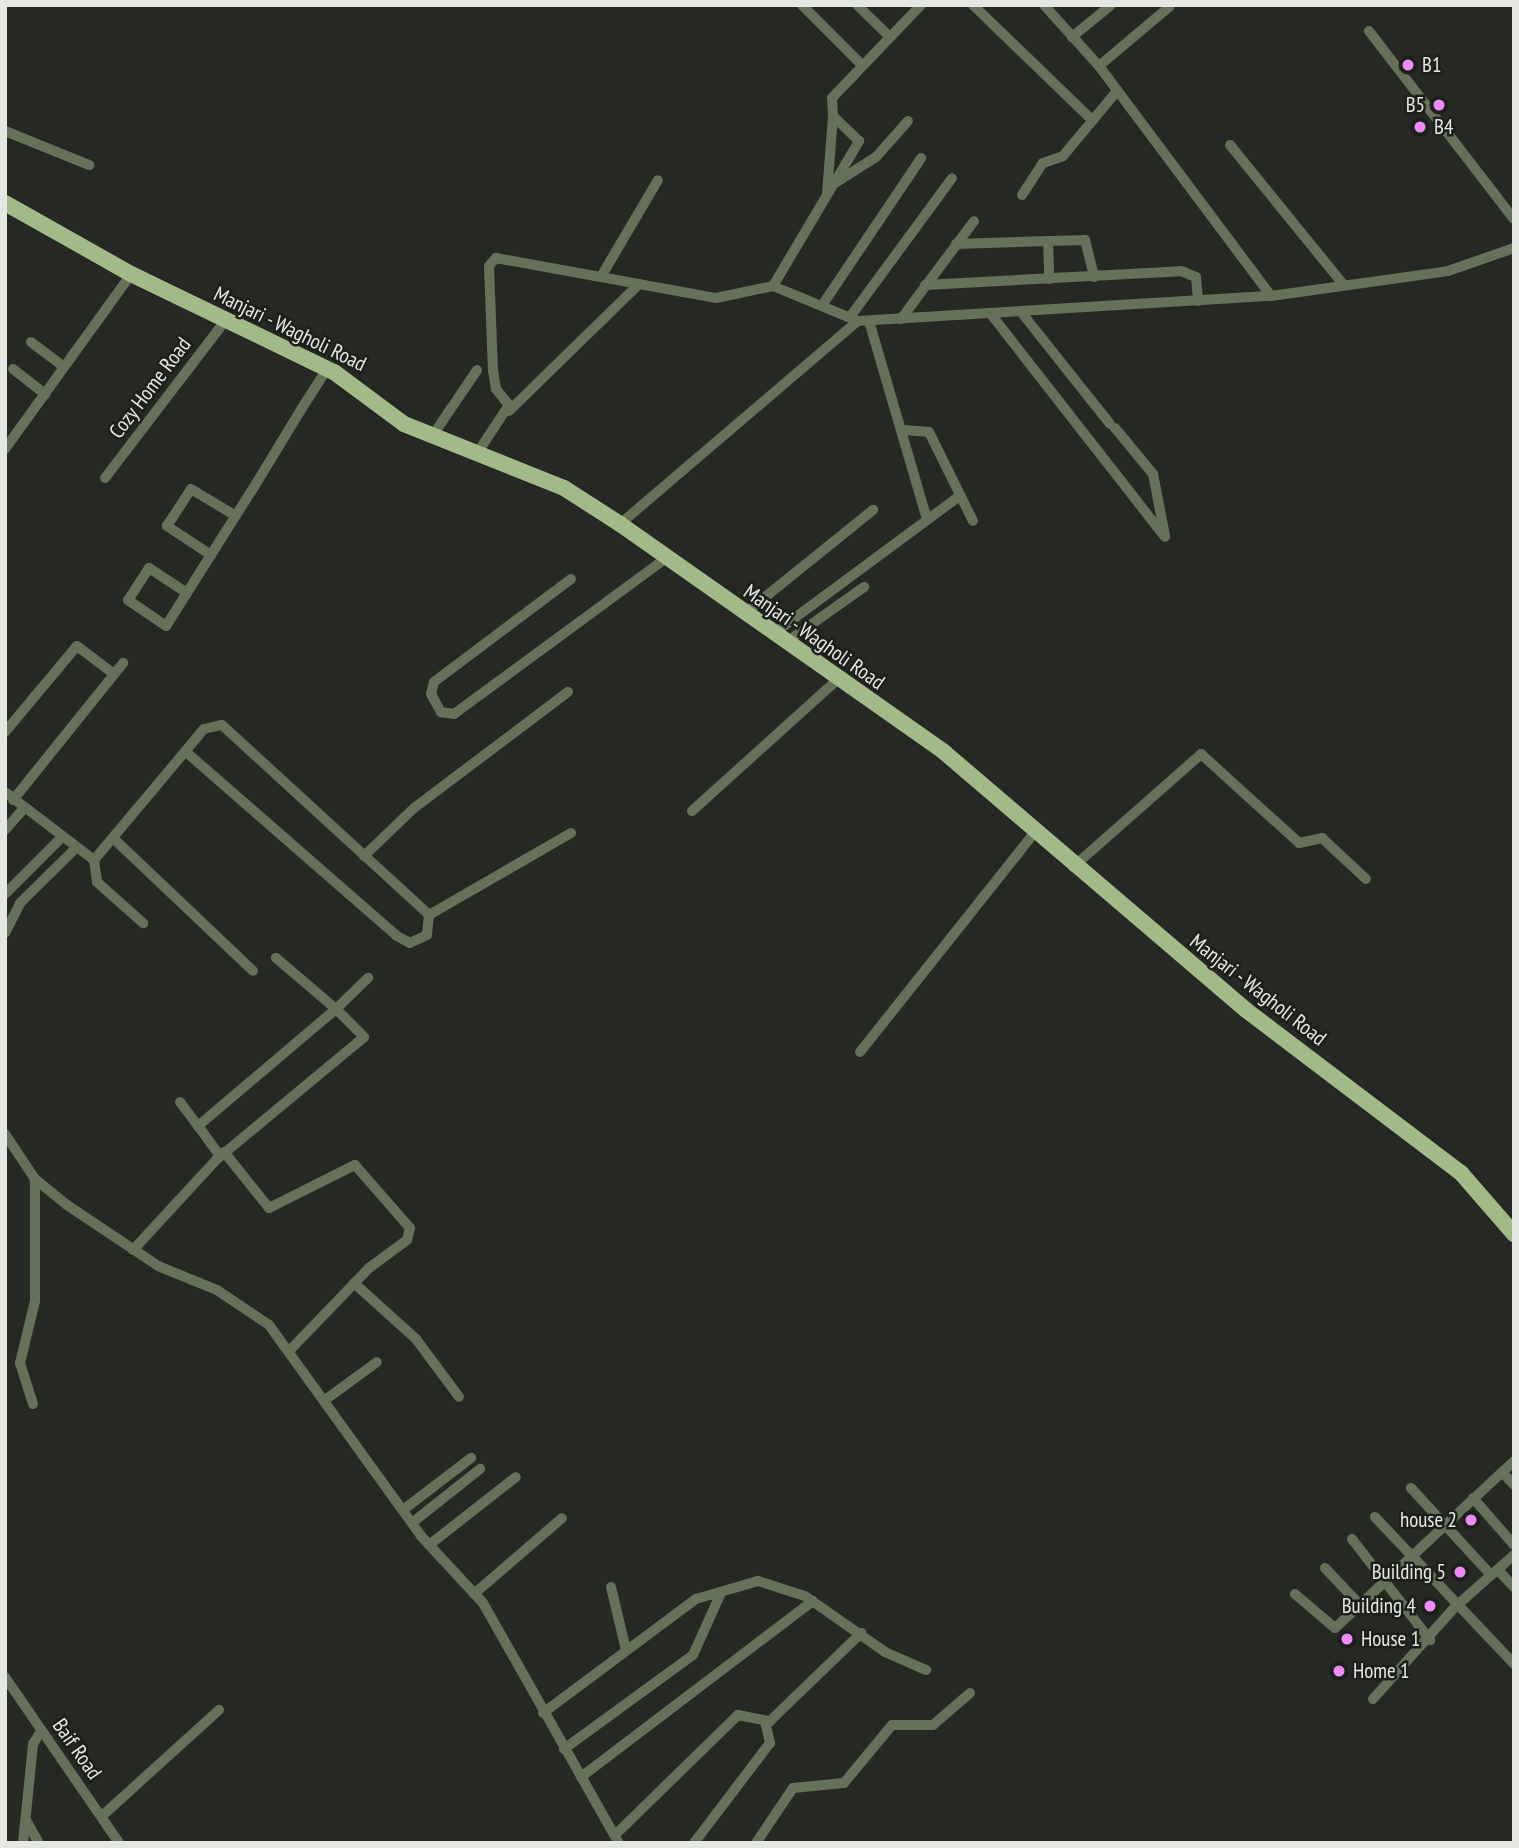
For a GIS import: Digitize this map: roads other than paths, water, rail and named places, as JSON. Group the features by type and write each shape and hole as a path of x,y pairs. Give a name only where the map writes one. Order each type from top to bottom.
{"main road":[{"name":"Manjari - Wagholi Road","path":"5,203 131,274 327,369 431,438 564,488 620,524 744,614 944,752 1073,867 1461,1174 1514,1234"}],"street":[{"path":"802,5 863,65"},
{"path":"857,5 890,37"},
{"path":"827,194 832,98 921,5"},
{"path":"973,5 1092,120"},
{"path":"1044,5 1098,66 1271,296"},
{"path":"1072,37 1111,5"},
{"path":"1098,66 1169,7"},
{"path":"1369,30 1514,219"},
{"path":"1022,195 1043,163 1059,159 1117,91"},
{"path":"773,286 859,139 833,116"},
{"path":"833,184 876,157 908,121"},
{"path":"5,131 89,165"},
{"path":"1230,145 1343,284"},
{"path":"822,304 922,158"},
{"path":"620,524 854,319 952,178"},
{"path":"603,275 658,180"},
{"path":"901,319 974,221"},
{"path":"1048,241 1049,279"},
{"path":"957,244 1088,242 1094,277"},
{"path":"475,455 485,433 509,405 496,389 493,371 492,260 603,275 724,299 773,286 854,319 869,321 1271,296 1448,271 1514,248"},
{"path":"926,285 1188,272 1196,277 1198,301"},
{"path":"5,449 131,274"},
{"path":"485,433 639,284"},
{"path":"990,313 1165,537 1153,474 1021,312"},
{"name":"Cozy Home Road","path":"105,478 226,320"},
{"path":"869,321 905,430 926,516"},
{"path":"31,342 64,367"},
{"path":"13,369 45,394"},
{"path":"187,593 149,568 128,600 166,626 187,593 211,555 236,516 327,369"},
{"path":"431,438 477,370"},
{"path":"905,430 929,432 958,497 972,521"},
{"path":"211,555 167,526 191,489 236,516"},
{"path":"779,638 926,516 958,497"},
{"path":"744,614 873,510"},
{"path":"571,579 434,682 431,694 441,712 454,714 666,558"},
{"path":"779,638 863,587"},
{"path":"5,732 77,646 114,674"},
{"path":"94,860 60,839 9,796 124,663"},
{"path":"692,811 838,679"},
{"path":"364,856 414,808 568,692"},
{"path":"143,923 97,882 94,860 204,729 222,725 429,915"},
{"path":"185,751 397,936 410,943 427,935 429,915"},
{"path":"1073,867 1201,754 1298,843 1322,838 1366,879"},
{"path":"5,830 24,808"},
{"path":"429,915 570,833"},
{"path":"860,1052 1034,833"},
{"path":"113,838 253,971"},
{"path":"5,894 60,839"},
{"path":"5,933 20,903 75,849"},
{"path":"133,1250 222,1154 364,1037 336,1009 276,958"},
{"path":"198,1126 336,1009 368,978"},
{"path":"180,1102 269,1208 352,1165 361,1170 411,1232 354,1283 289,1351"},
{"path":"5,1134 35,1179 133,1250 217,1290 269,1325 402,1510 429,1545 474,1594 503,1634 543,1713 617,1839 738,1716 765,1722"},
{"path":"33,1404 20,1363 36,1301 35,1179"},
{"path":"354,1283 416,1339 459,1397"},
{"path":"325,1400 377,1362"},
{"path":"402,1510 471,1458"},
{"path":"1295,1594 1331,1629 1514,1461"},
{"path":"412,1523 480,1469"},
{"path":"1502,1472 1514,1485"},
{"path":"429,1545 516,1476"},
{"path":"1411,1489 1444,1525 1514,1587"},
{"path":"1474,1498 1514,1545"},
{"path":"1375,1517 1455,1606 1514,1664"},
{"path":"474,1594 562,1518"},
{"path":"1352,1539 1430,1640"},
{"path":"1373,1699 1430,1640 1455,1606 1514,1555"},
{"path":"1325,1568 1360,1605"},
{"path":"543,1713 696,1599 758,1581 813,1601 885,1652 926,1670"},
{"path":"611,1587 626,1650"},
{"path":"564,1749 693,1655 721,1593"},
{"path":"581,1777 813,1601"},
{"path":"765,1722 860,1633"},
{"name":"Baif Road","path":"5,1677 119,1843"},
{"path":"756,1843 793,1788 844,1783 892,1725 933,1725 970,1693"},
{"path":"102,1816 219,1710"},
{"path":"694,1843 770,1743 765,1722"},
{"path":"23,1843 33,1744 41,1731"},
{"path":"26,1820 39,1843"}],"place":[{"name":"B1","path":"1408,65"},
{"name":"B5","path":"1439,105"},
{"name":"B4","path":"1420,127"},
{"name":"house 2","path":"1471,1520"},
{"name":"Building 5","path":"1460,1572"},
{"name":"Building 4","path":"1430,1606"},
{"name":"House 1","path":"1347,1639"},
{"name":"Home 1","path":"1339,1671"}]}
